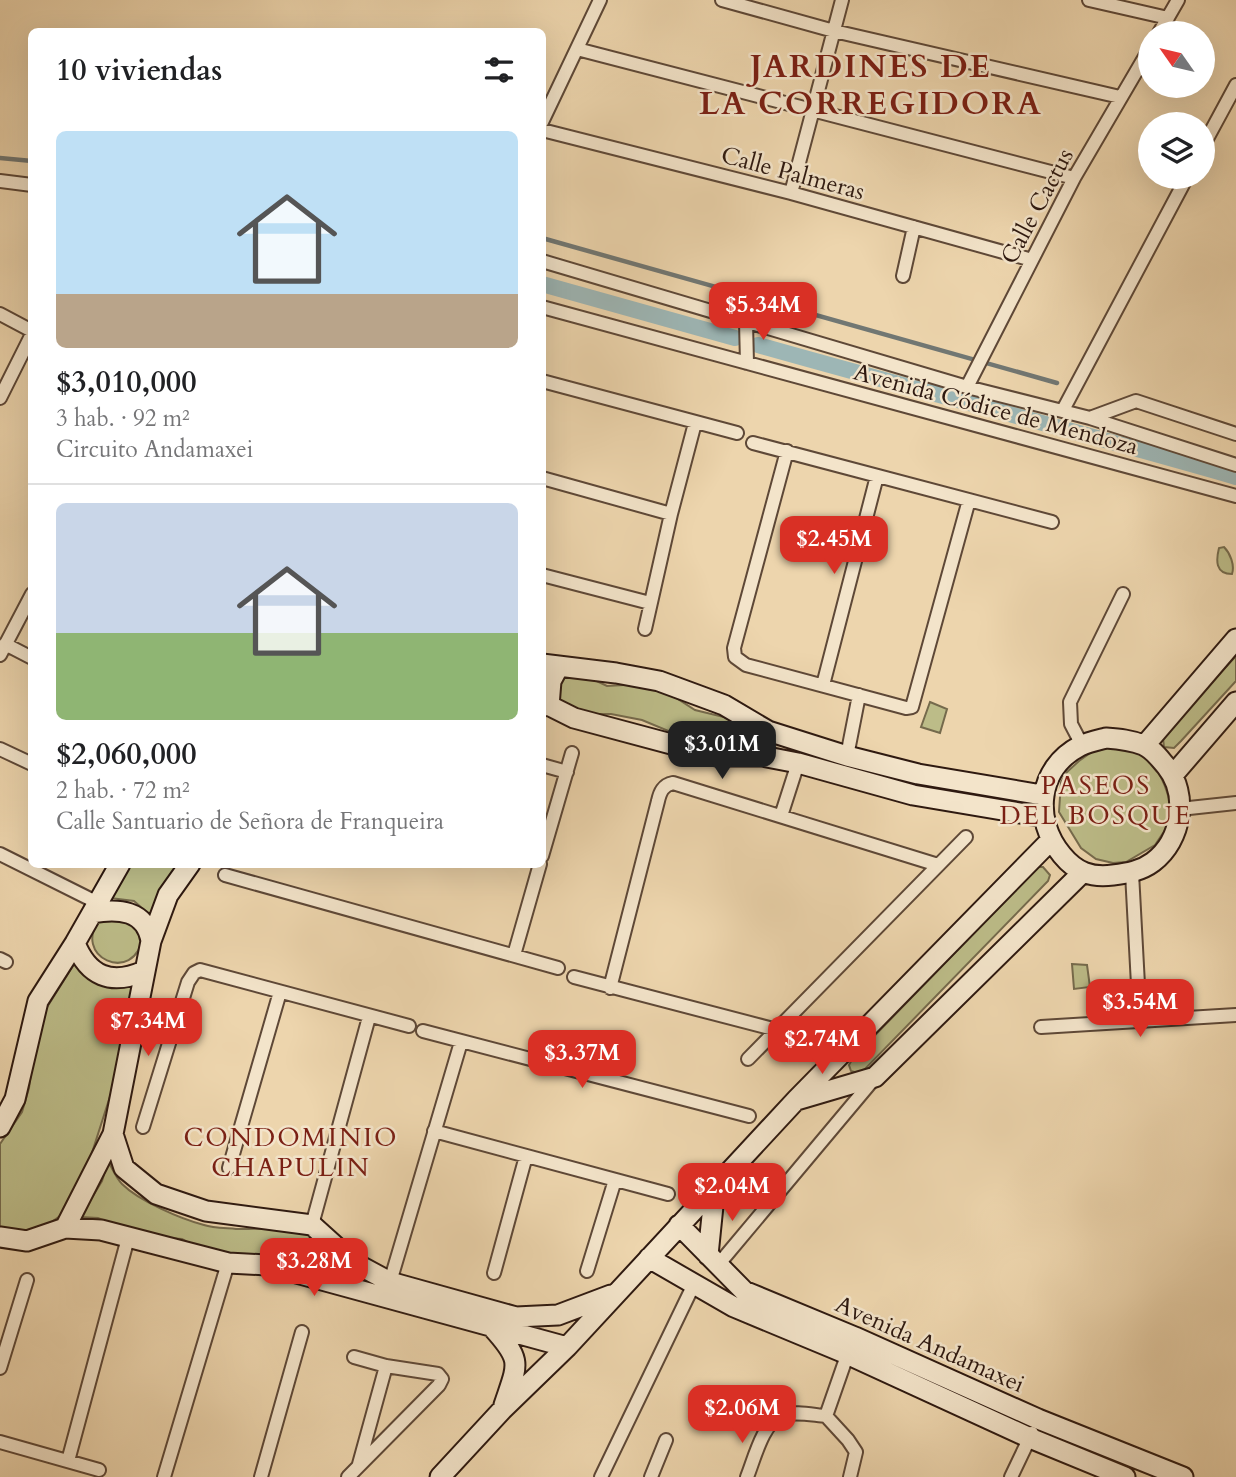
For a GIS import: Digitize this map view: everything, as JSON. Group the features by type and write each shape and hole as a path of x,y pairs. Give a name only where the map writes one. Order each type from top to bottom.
{"street":[{"path":"546,114 600,0"},
{"path":"722,0 834,31 1120,97"},
{"path":"791,193 842,0"},
{"path":"1090,0 1168,18"},
{"path":"1166,21 1178,0"},
{"path":"577,49 1074,178"},
{"name":"Calle Cactus","path":"967,387 1074,178 1138,68"},
{"path":"1215,124 1236,85"},
{"name":"Calle Palmeras","path":"546,131 791,193 1032,260"},
{"path":"0,181 28,184"},
{"path":"1063,410 1181,189"},
{"path":"903,276 914,227"},
{"path":"546,262 967,387 1063,410 1236,466"},
{"name":"Avenida Códice de Mendoza","path":"546,308 1236,496"},
{"path":"0,314 28,331"},
{"path":"746,322 747,363"},
{"path":"0,398 28,341"},
{"path":"546,382 737,433"},
{"path":"1090,418 1136,401 1236,434"},
{"path":"645,629 695,423"},
{"path":"753,443 1052,522"},
{"path":"787,451 734,648 735,657 746,665 906,708 914,704 969,500"},
{"path":"823,685 877,476"},
{"path":"546,479 671,514"},
{"path":"546,576 650,603"},
{"path":"1082,745 1071,724 1070,702 1124,594"},
{"path":"28,601 2,650 28,657"},
{"path":"1145,745 1236,639"},
{"path":"1042,796 918,774 849,746 768,731 724,705 659,681 550,666 551,681 546,704 574,718 716,756 762,757 798,763 913,795 1044,817"},
{"path":"849,746 859,695"},
{"path":"1172,775 1236,702"},
{"path":"740,756 747,737 743,715"},
{"path":"1106,738 1145,745 1155,753 1177,786 1179,822 1169,844 1153,862 1132,873 1106,876 1082,873 1063,857 1051,841 1044,817 1042,796 1053,771 1066,756 1082,745 1106,738"},
{"path":"0,749 28,762"},
{"path":"546,843 572,753"},
{"path":"781,816 798,763"},
{"path":"546,766 567,772"},
{"path":"610,988 658,801 665,786 673,783 938,865"},
{"path":"1180,809 1236,803"},
{"path":"748,1059 966,837"},
{"path":"440,1477 502,1410 567,1347 796,1100 1051,841"},
{"path":"0,854 92,904 132,914 142,921 151,941"},
{"path":"0,1127 15,1099 38,1001 75,943 92,904 117,868"},
{"path":"65,1228 113,1134 151,941 168,895 187,868"},
{"path":"514,955 539,868"},
{"path":"713,1260 875,1077 1082,873"},
{"path":"1132,873 1140,1022"},
{"path":"225,875 558,968"},
{"path":"75,943 80,957 90,968 102,975 116,979 131,977 144,971"},
{"path":"143,1127 188,982 194,973 200,970 409,1026"},
{"path":"574,977 777,1030"},
{"path":"229,1168 280,992"},
{"path":"1041,1027 1236,1015"},
{"path":"297,1273 317,1257 318,1231 369,1017"},
{"path":"423,1031 749,1116"},
{"path":"390,1282 461,1042"},
{"path":"841,1054 842,1074 850,1084"},
{"path":"0,1089 19,1076"},
{"path":"796,1100 875,1077"},
{"path":"434,1131 668,1194"},
{"path":"113,1134 124,1168 156,1194 206,1211 318,1231 353,1262 390,1282 516,1317 558,1315 615,1294"},
{"path":"494,1273 526,1156"},
{"path":"587,1271 614,1180"},
{"path":"713,1260 715,1186"},
{"name":"Avenida Andamaxei","path":"679,1225 744,1291 1030,1438 1125,1477"},
{"path":"0,1237 27,1241 65,1228 101,1230 228,1263 267,1265 567,1347"},
{"path":"68,1461 128,1238"},
{"name":"Avenida Andamaxei","path":"649,1258 734,1307 851,1345 1183,1477"},
{"path":"164,1477 228,1263"},
{"path":"0,1368 3,1346 27,1280"},
{"path":"601,1477 694,1284"},
{"path":"491,1326 511,1348 516,1362 502,1410"},
{"path":"261,1477 302,1332"},
{"path":"826,1416 851,1345"},
{"path":"348,1477 442,1381 439,1375 386,1366 354,1357"},
{"path":"359,1466 386,1366"},
{"path":"747,1477 768,1426 780,1416 791,1414 826,1416 856,1452 850,1477"},
{"path":"1011,1477 1038,1419"},
{"path":"650,1477 666,1440"},
{"path":"0,1442 99,1470"}],"green space":[{"path":"1224,547 1231,559 1232,574 1222,572 1218,566 1219,548"},
{"path":"1236,656 1236,681 1174,748 1164,747 1163,738 1167,730"},
{"path":"560,676 588,677 607,686 641,684 670,694 695,710 732,719 738,729 737,740 727,748 702,745 642,720 611,714 585,714 554,698"},
{"path":"930,702 947,709 940,733 921,727"},
{"path":"1105,747 1129,748 1150,761 1162,778 1173,818 1155,845 1126,862 1113,863 1096,859 1081,848 1059,812 1061,782 1067,772 1093,751"},
{"path":"1038,867 1043,867 1050,875 1048,881 865,1069 858,1073 851,1071 849,1065 853,1058"},
{"path":"126,868 177,868 152,917 134,901 110,898"},
{"path":"127,914 143,936 138,951 129,960 118,963 107,960 98,954 93,944 93,932 101,918"},
{"path":"76,961 88,975 101,984 117,987 135,984 130,1034 89,1162 60,1216 43,1228 25,1235 6,1231 0,1226 0,1144 22,1112 44,1012"},
{"path":"1072,964 1087,965 1090,987 1074,989"},
{"path":"108,1161 118,1179 129,1190 172,1214 215,1227 292,1230 310,1235 314,1244 306,1259 269,1254 229,1259 214,1256 182,1239 142,1236 98,1218 80,1217 102,1181"}],"waterway":[{"path":"0,158 28,161"},
{"path":"546,239 1057,383"},
{"path":"546,285 735,338"},
{"path":"758,345 1236,477"}],"district":[{"name":"JARDINES DE LA CORREGIDORA","path":"871,84"},
{"name":"PASEOS DEL BOSQUE","path":"1096,800"},
{"name":"CONDOMINIO CHAPULIN","path":"291,1152"}]}
